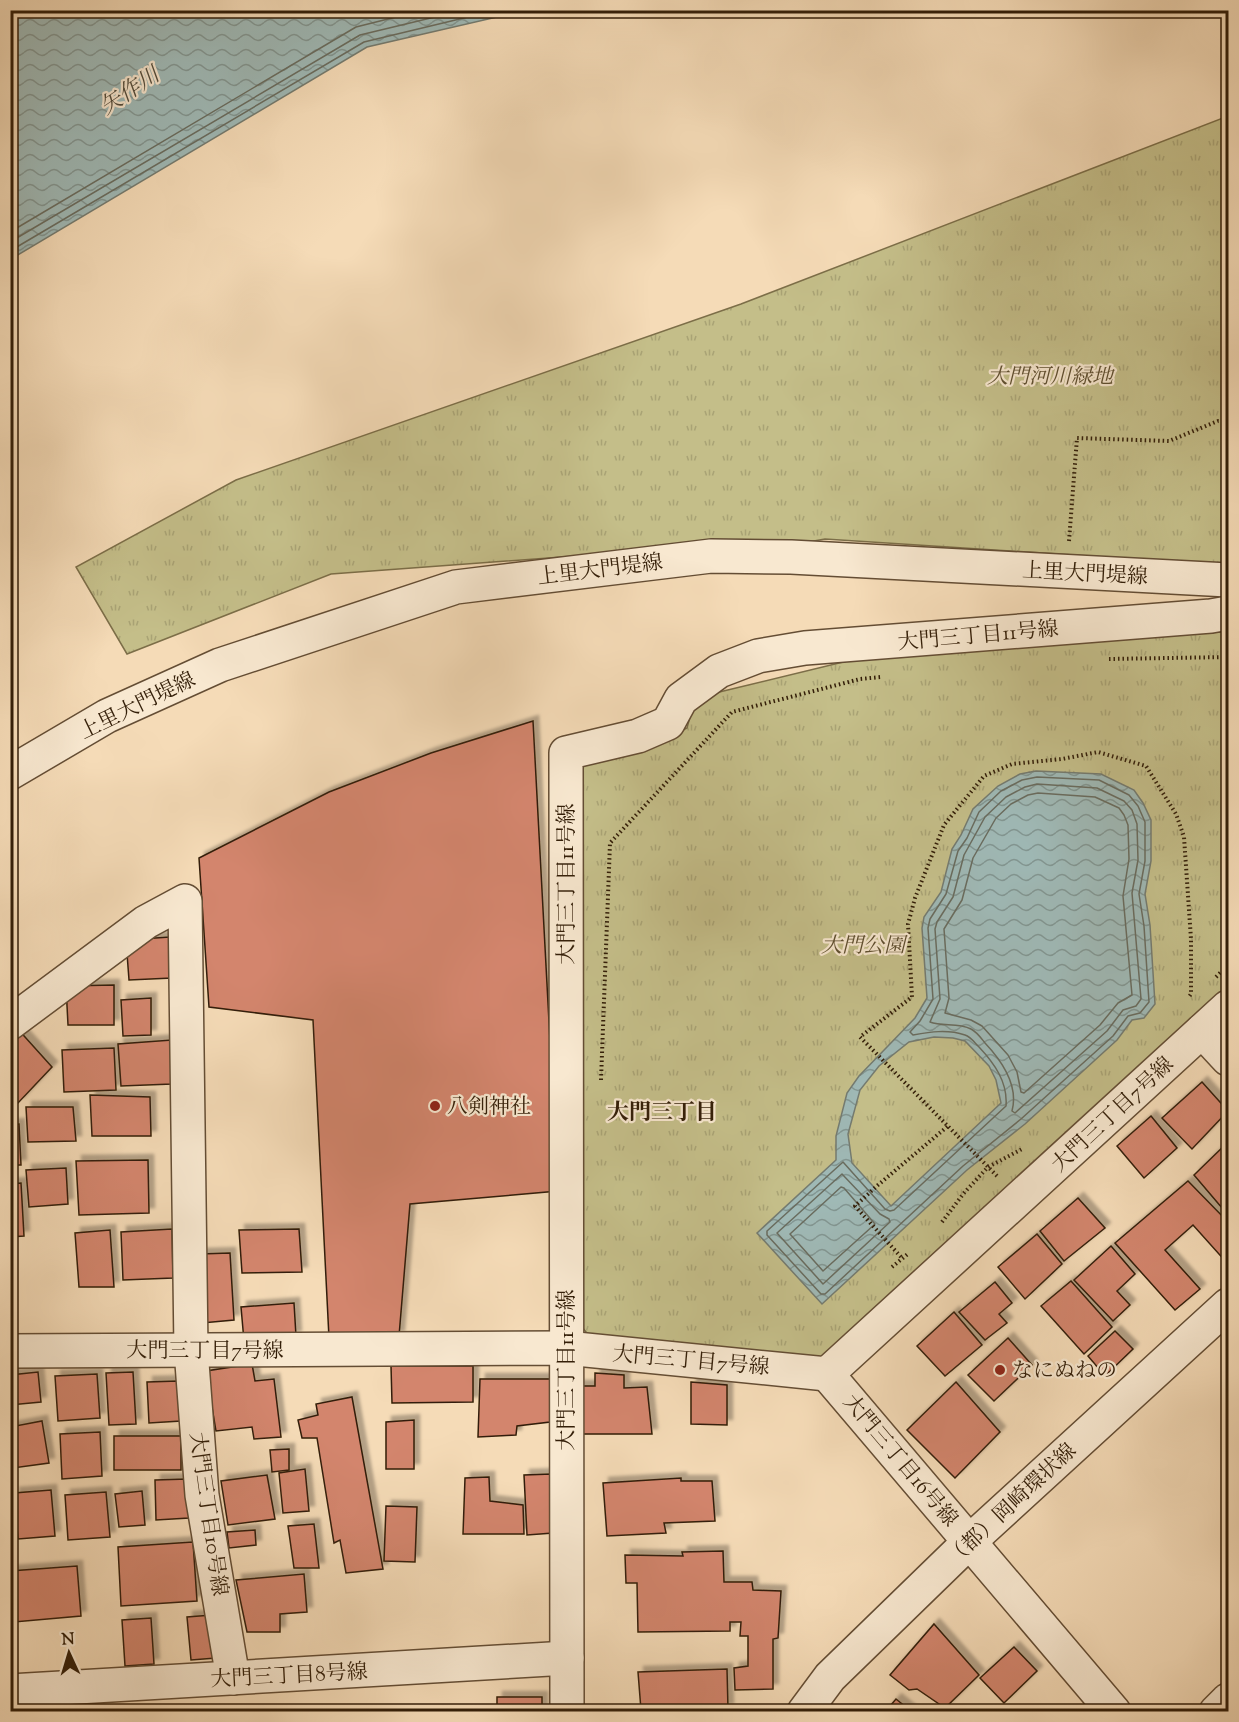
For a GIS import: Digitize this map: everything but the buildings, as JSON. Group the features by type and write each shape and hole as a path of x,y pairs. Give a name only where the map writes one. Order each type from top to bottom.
{"street":[{"name":"上里大門堤線","path":"10,773 107,716 220,665 456,587 711,556 791,557 1228,580"},
{"name":"大門三丁目11号線","path":"567,1712 566,753 638,736 668,723 681,699 719,671 758,656 805,648 1228,613"},
{"name":"大門三丁目10号線","path":"10,1023 146,922 185,901 191,1350 202,1495 233,1678"},
{"name":"大門三丁目7号線","path":"10,1351 566,1348 827,1374 1228,1007"},
{"path":"1202,1031 1228,1059"},
{"name":"（都）岡崎環状線","path":"804,1712 830,1677 970,1541 1228,1305"},
{"name":"大門三丁目16号線","path":"827,1374 1114,1712"},
{"name":"大門三丁目8号線","path":"10,1690 567,1658"},
{"path":"1216,1712 1228,1700"}],"path":[{"path":"1066,571 1077,438 1169,441 1218,421 1228,421"},
{"path":"1101,659 1228,657"},
{"path":"601,1090 610,843 732,712 860,679 883,677"},
{"path":"984,1162 860,1037 912,997 908,924 915,898 944,825 984,776 1012,764 1062,759 1098,752 1146,766 1176,814 1184,837 1191,939 1191,994 1184,1002"},
{"path":"902,1257 855,1206 948,1126"},
{"path":"936,1230 964,1193 988,1167 1028,1146"},
{"path":"885,1274 911,1251"}],"green space":[{"name":"大門河川緑地","path":"1228,116 1228,565 825,539 774,548 710,546 331,574 127,654 76,567 236,480 741,304"},
{"name":"大門公園","path":"1228,632 1228,988 819,1361 590,1337 578,1322 580,767 583,760 655,745 687,728 693,706 707,695 872,655 1069,636"}],"water":[{"name":"矢作川","path":"11,10 523,11 367,47 11,259"},
{"path":"1036,771 1101,774 1134,790 1143,803 1151,820 1151,861 1145,894 1150,925 1155,1004 1144,1018 1132,1020 1117,1040 1025,1124 967,1170 822,1304 757,1233 836,1160 836,1136 847,1093 859,1076 915,1018 927,998 922,928 924,917 941,892 952,849 973,809 998,786 1020,774","holes":["934,1037 965,1041 989,1066 996,1080 1001,1103 891,1206 852,1163 848,1134 860,1090 879,1066 909,1042"]}],"place":[{"name":"八剣神社","path":"435,1106"},
{"name":"なにぬねの","path":"1000,1370"}],"district":[{"name":"大門三丁目","path":"662,1111"}]}
